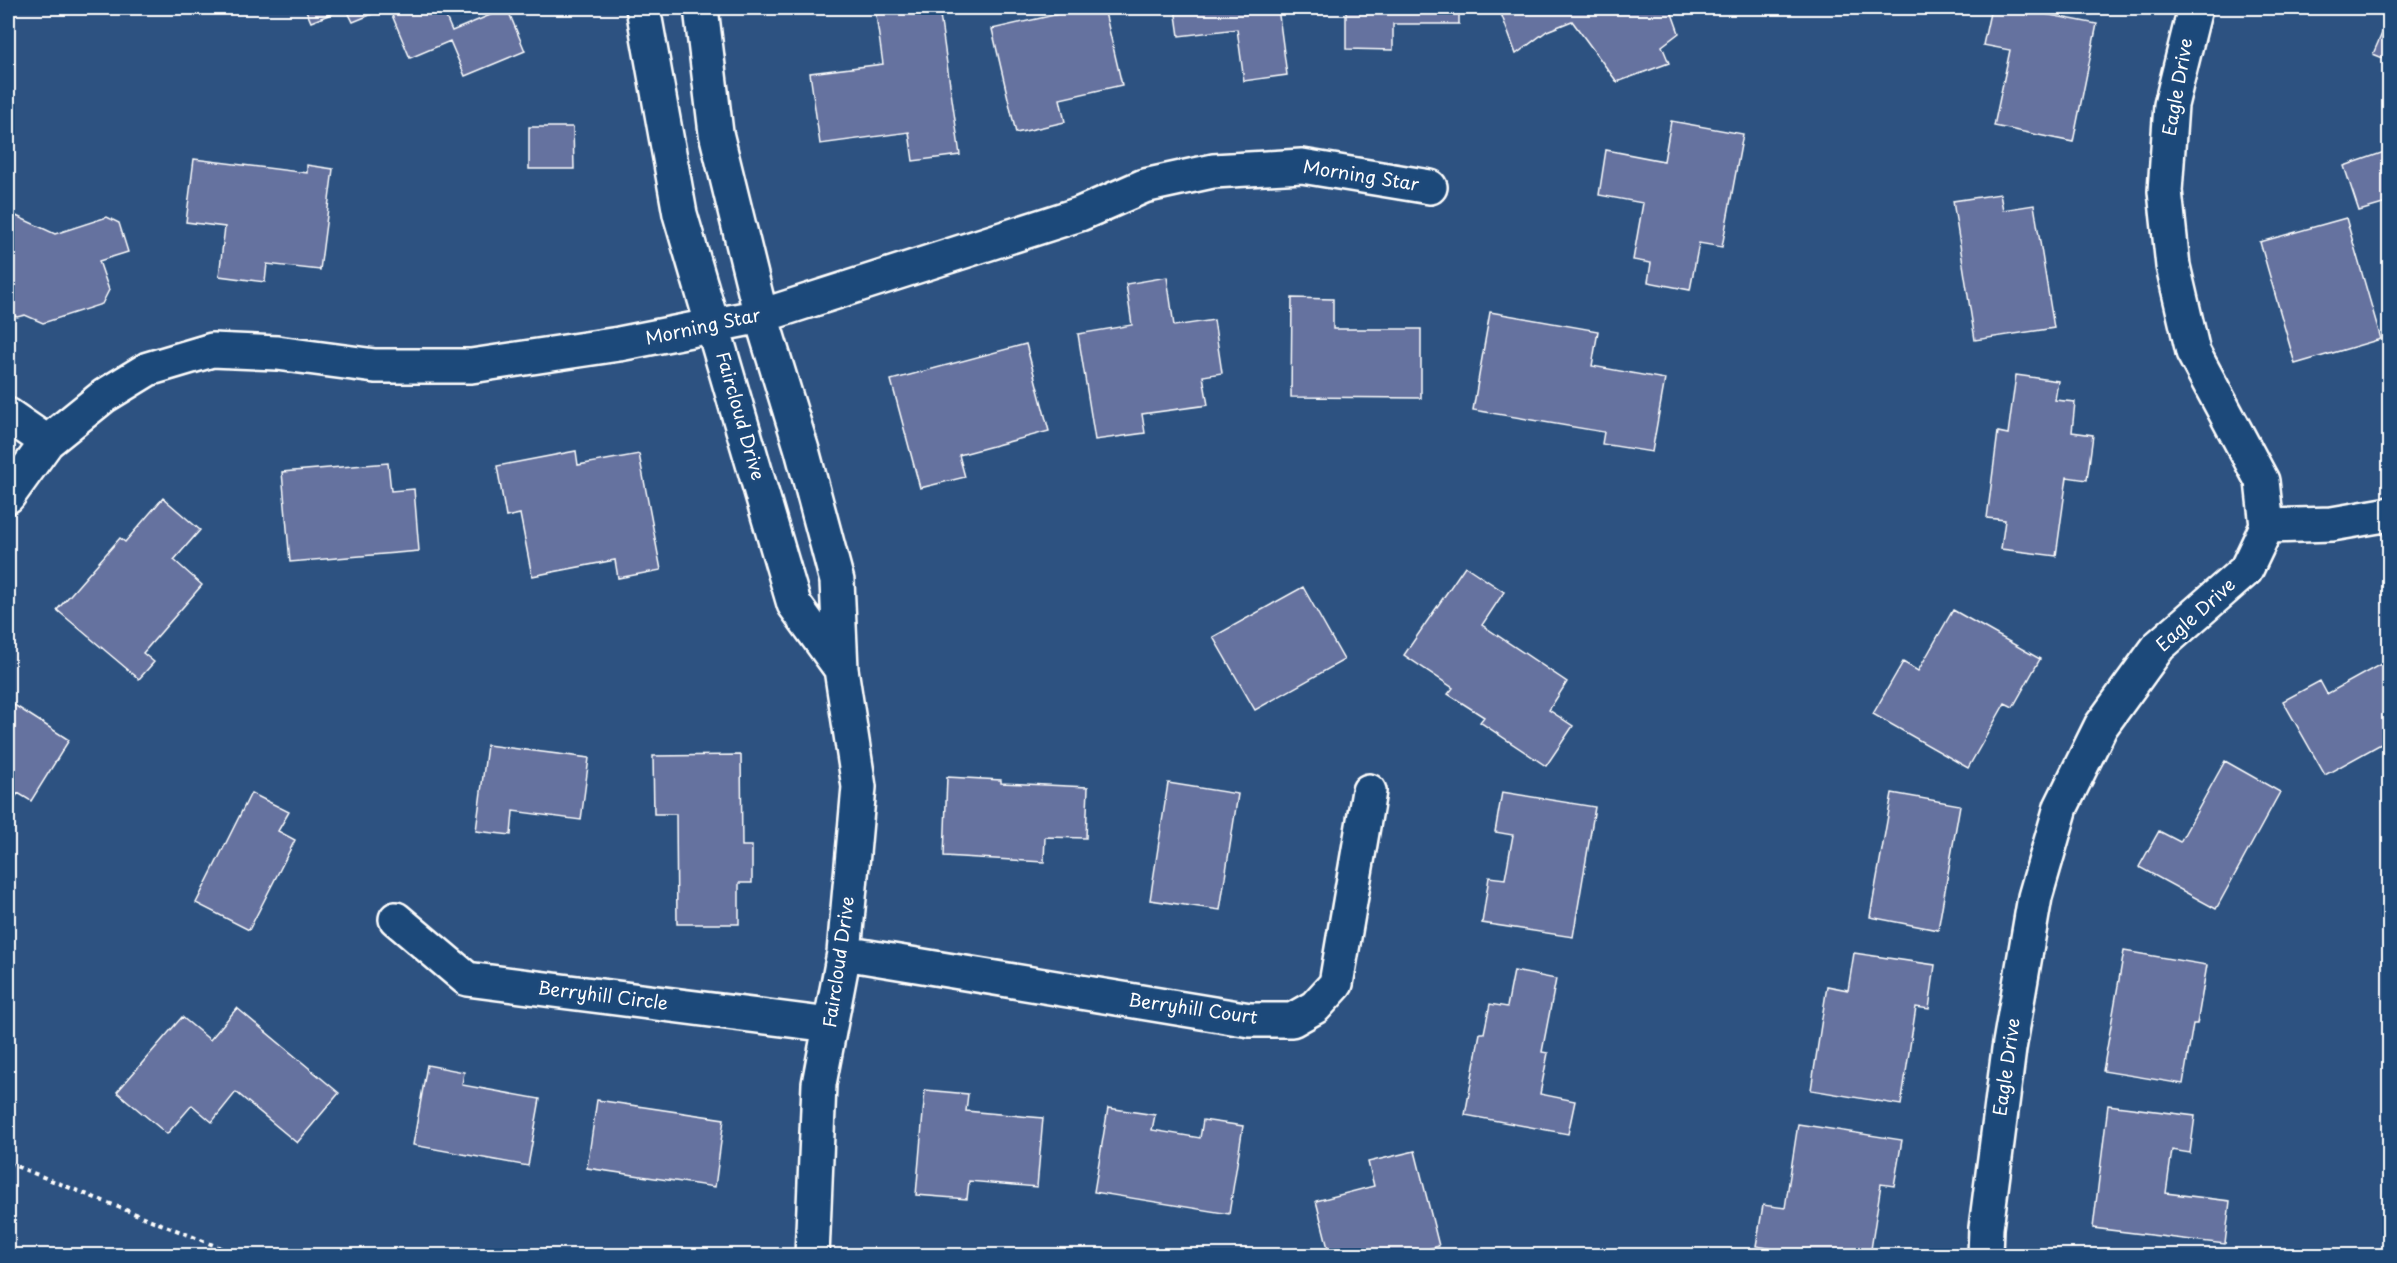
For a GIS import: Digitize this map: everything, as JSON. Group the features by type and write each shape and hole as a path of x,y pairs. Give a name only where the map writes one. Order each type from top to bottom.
{"street":[{"name":"Faircloud Drive","path":"643,8 680,214 794,604 841,669"},
{"name":"Faircloud Drive","path":"701,8 716,133 761,316 802,450 837,581 841,669 859,787 844,953 819,1084 812,1256"},
{"name":"Eagle Drive","path":"1985,1256 1986,1228 2011,1037 2035,897 2061,807 2101,726 2158,646 2246,570 2267,526 2262,481 2193,352 2173,266 2164,191 2171,105 2195,8"},
{"name":"Morning Star","path":"8,496 47,441 104,396 148,369 212,350 278,353 375,366 471,366 619,344 761,316 1080,214 1144,186 1213,171 1302,166 1430,187"},
{"path":"8,415 47,441"},
{"path":"2267,526 2332,524 2390,514"},
{"name":"Berryhill Court","path":"844,953 1250,1020 1292,1020 1316,1007 1336,984 1369,790"},
{"name":"Berryhill Circle","path":"396,919 467,979 830,1025"}],"path":[{"path":"8,1163 241,1256"}],"building":[{"path":"305,8 346,8 311,22"},
{"path":"346,8 387,8 353,22"},
{"path":"389,8 442,8 452,31 507,8 525,51 465,76 450,41 410,58"},
{"path":"875,8 939,8 960,155 913,161 909,132 820,144 810,73 883,64"},
{"path":"1085,8 1104,8 1122,85 1060,99 1065,122 1016,133 992,29"},
{"path":"1175,8 1278,8 1287,75 1244,81 1237,29 1179,36"},
{"path":"1346,8 1459,8 1459,24 1393,24 1393,50 1346,49"},
{"path":"1499,8 1670,8 1679,33 1662,46 1669,63 1617,82 1572,21 1547,31 1516,54"},
{"path":"1991,8 2013,8 2097,24 2073,142 1994,126 2010,50 1983,45"},
{"path":"2390,15 2390,61 2373,54"},
{"path":"1671,121 1743,134 1722,247 1699,243 1690,290 1648,282 1651,263 1633,260 1643,203 1599,195 1606,150 1664,161"},
{"path":"529,127 573,127 574,169 529,169"},
{"path":"2390,150 2390,202 2359,211 2344,166"},
{"path":"194,159 307,173 307,165 333,169 320,270 267,264 265,282 219,276 225,227 186,222"},
{"path":"2000,194 2003,210 2034,205 2054,328 1975,340 1953,201"},
{"path":"14,215 55,234 107,217 119,223 128,252 99,261 109,290 102,304 43,323 25,315 17,317 8,313 8,229"},
{"path":"2346,218 2381,339 2295,364 2260,242"},
{"path":"1167,277 1174,326 1214,320 1222,373 1203,376 1208,405 1142,414 1145,433 1095,440 1078,334 1132,325 1126,284"},
{"path":"1292,298 1333,299 1333,329 1421,329 1421,398 1291,397"},
{"path":"1490,312 1598,331 1592,366 1665,379 1652,452 1602,444 1604,432 1473,410"},
{"path":"1026,344 1049,431 959,455 965,477 920,488 891,380"},
{"path":"2016,375 2058,381 2055,400 2075,402 2072,432 2093,435 2087,480 2067,477 2056,556 2001,549 2005,520 1987,518 1998,432 2008,434"},
{"path":"576,451 578,465 639,454 661,570 618,578 615,560 532,576 520,514 506,517 497,466"},
{"path":"388,463 391,491 414,489 419,551 290,562 282,472"},
{"path":"163,498 200,530 174,560 202,585 143,653 154,662 139,679 57,610 120,538 125,542"},
{"path":"1465,566 1504,592 1482,625 1567,682 1549,710 1573,726 1546,766 1480,722 1484,717 1448,694 1453,688 1404,655"},
{"path":"1303,587 1344,660 1255,710 1213,637"},
{"path":"1953,610 2040,659 2013,707 2005,703 1968,768 1873,714 1903,662 1918,671"},
{"path":"2390,659 2390,739 2325,775 2283,701 2320,681 2327,694"},
{"path":"8,701 69,740 31,801 18,793 8,809"},
{"path":"487,745 589,758 581,820 513,811 511,835 476,831"},
{"path":"741,755 742,846 752,846 752,883 739,883 739,924 677,924 676,814 654,814 653,756"},
{"path":"2225,761 2280,792 2216,909 2139,867 2159,831 2180,842"},
{"path":"947,777 1001,780 1001,783 1088,787 1086,838 1045,837 1044,862 944,856"},
{"path":"1168,783 1238,794 1220,910 1150,900"},
{"path":"1502,792 1595,807 1573,937 1482,923 1489,877 1505,879 1513,835 1495,832"},
{"path":"251,793 289,812 278,831 295,840 249,930 196,903"},
{"path":"1892,793 1960,805 1938,930 1870,917"},
{"path":"2124,951 2207,965 2197,1024 2193,1024 2183,1084 2103,1071"},
{"path":"1854,953 1935,965 1929,1009 1916,1007 1901,1105 1811,1090 1827,986 1848,990"},
{"path":"1514,971 1556,979 1542,1052 1548,1053 1540,1094 1575,1101 1568,1134 1465,1115 1480,1033 1484,1033 1490,1004 1507,1007"},
{"path":"237,1008 339,1093 297,1143 236,1092 212,1122 192,1105 167,1134 117,1092 182,1017 210,1040"},
{"path":"427,1065 464,1072 462,1085 540,1099 528,1166 413,1145"},
{"path":"925,1090 968,1094 966,1111 1043,1118 1037,1187 969,1181 967,1199 916,1195"},
{"path":"597,1100 724,1119 715,1187 587,1168"},
{"path":"2108,1105 2195,1116 2190,1153 2172,1150 2166,1193 2230,1201 2225,1244 2093,1228"},
{"path":"1108,1108 1155,1115 1152,1130 1200,1138 1203,1120 1243,1126 1229,1214 1094,1192"},
{"path":"1798,1124 1902,1140 1894,1186 1881,1184 1870,1256 1814,1256 1756,1246 1763,1205 1785,1208"},
{"path":"1415,1151 1439,1246 1402,1256 1330,1256 1316,1201 1374,1186 1368,1162"}]}
